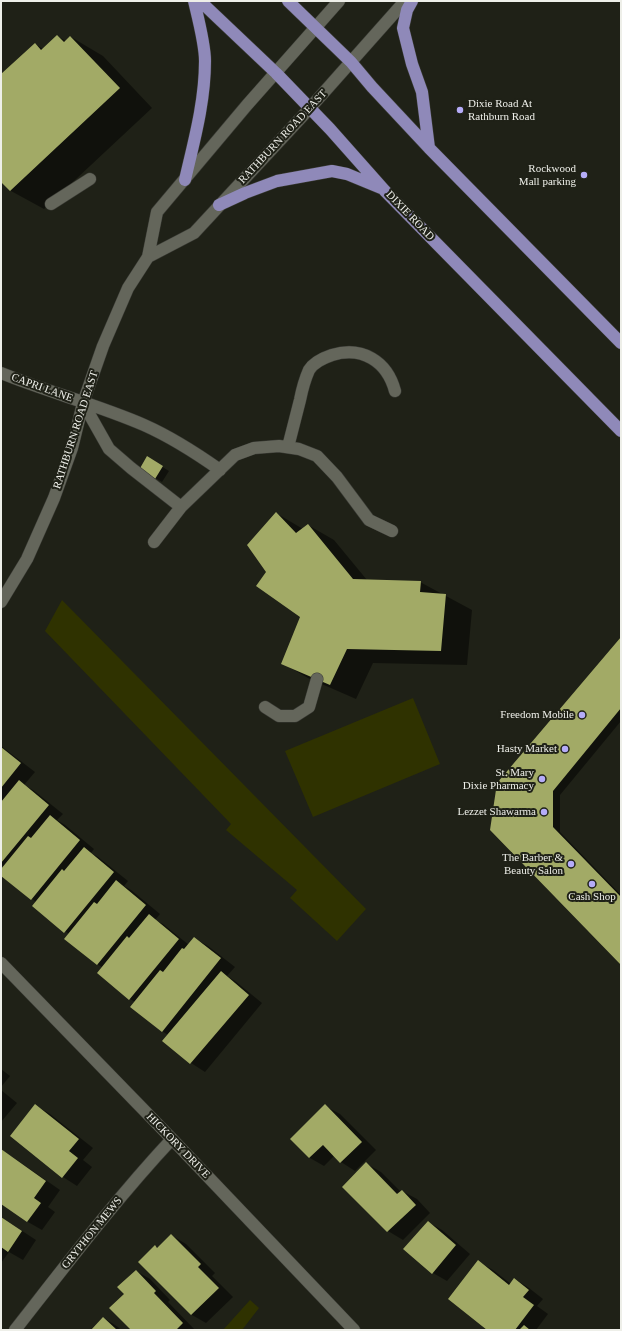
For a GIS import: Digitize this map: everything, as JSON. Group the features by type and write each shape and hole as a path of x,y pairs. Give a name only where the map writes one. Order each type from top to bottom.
{"main road":[{"path":"185,180 200,117 205,60 200,25 194,1"},
{"name":"DIXIE ROAD","path":"200,1 276,73 310,108 385,191 621,432"},
{"path":"288,1 351,62 372,87 429,148 621,343"},
{"path":"412,1 407,10 403,28 412,64 422,92 429,148"},
{"path":"220,205 245,193 277,181 332,171 347,174 385,191"}],"street":[{"name":"RATHBURN ROAD EAST","path":"1,602 27,559 54,498 72,448 83,403 103,346 128,288 148,257 157,212 247,106 340,1"},
{"name":"RATHBURN ROAD EAST","path":"148,257 194,233 310,108 405,1"},
{"path":"51,204 90,179"},
{"path":"288,447 310,369 322,358 339,353 358,353 372,358 385,369 392,381 395,392"},
{"name":"CAPRI LANE","path":"1,373 125,417 146,426 194,452 220,470"},
{"path":"83,403 110,449 131,468 181,507"},
{"path":"154,542 181,507 235,455 254,448 279,446 299,449 317,456 337,477 369,520 392,531"},
{"path":"265,707 279,716 295,716 309,707 317,679"},
{"name":"HICKORY DRIVE","path":"1,963 172,1139 354,1330"},
{"name":"GRYPHON MEWS","path":"15,1330 99,1222 172,1139"}],"green space":[{"path":"62,600 366,909 337,941 290,898 297,890 226,830 231,824 45,631"},
{"path":"413,698 440,764 313,817 285,751"},
{"path":"250,1300 259,1308 242,1330 223,1330"}],"building":[{"path":"57,35 64,42 70,36 120,88 10,191 1,182 1,74 35,43 41,50"},
{"path":"147,456 163,466 155,479 139,470"},
{"path":"276,512 296,533 308,524 353,579 421,581 420,592 446,594 441,651 347,649 330,685 281,664 300,617 256,586 266,572 247,545"},
{"path":"621,637 621,708 553,791 553,827 621,897 621,965 490,830 497,783"},
{"path":"1,747 21,763 1,788"},
{"path":"19,780 49,805 1,863 1,802"},
{"path":"50,815 80,840 31,900 1,876 1,869 28,836 31,838"},
{"path":"84,847 114,872 64,933 32,906 62,869 64,871"},
{"path":"116,880 146,905 97,965 64,939 94,902 97,904"},
{"path":"149,914 179,939 129,1000 97,973 127,936 129,938"},
{"path":"194,937 221,958 162,1032 130,1007 160,970 163,972 182,948 184,949"},
{"path":"221,971 249,995 190,1064 162,1041"},
{"path":"35,1104 79,1139 69,1151 78,1158 62,1178 10,1136"},
{"path":"325,1104 362,1142 340,1163 323,1145 309,1158 290,1139"},
{"path":"1,1149 46,1181 34,1198 41,1203 27,1222 1,1204"},
{"path":"366,1162 397,1194 402,1190 416,1205 387,1232 342,1187"},
{"path":"1,1217 22,1231 8,1252 1,1247"},
{"path":"428,1221 456,1245 432,1274 403,1249"},
{"path":"171,1234 201,1264 198,1267 219,1288 191,1315 138,1262 155,1245 157,1248"},
{"path":"478,1260 509,1285 514,1278 529,1290 523,1297 534,1305 515,1330 487,1330 448,1299"},
{"path":"136,1270 156,1291 154,1293 183,1323 176,1330 131,1330 109,1308 124,1294 117,1287"},
{"path":"103,1317 117,1330 91,1330"},
{"path":"524,1325 530,1330 519,1330"}],"place":[{"name":"Dixie Road At Rathburn Road","path":"460,110"},
{"name":"Rockwood Mall parking","path":"584,175"},
{"name":"Freedom Mobile","path":"582,715"},
{"name":"Hasty Market","path":"565,749"},
{"name":"St. Mary Dixie Pharmacy","path":"542,779"},
{"name":"Lezzet Shawarma","path":"544,812"},
{"name":"The Barber & Beauty Salon","path":"571,864"},
{"name":"Cash Shop","path":"592,884"}]}
